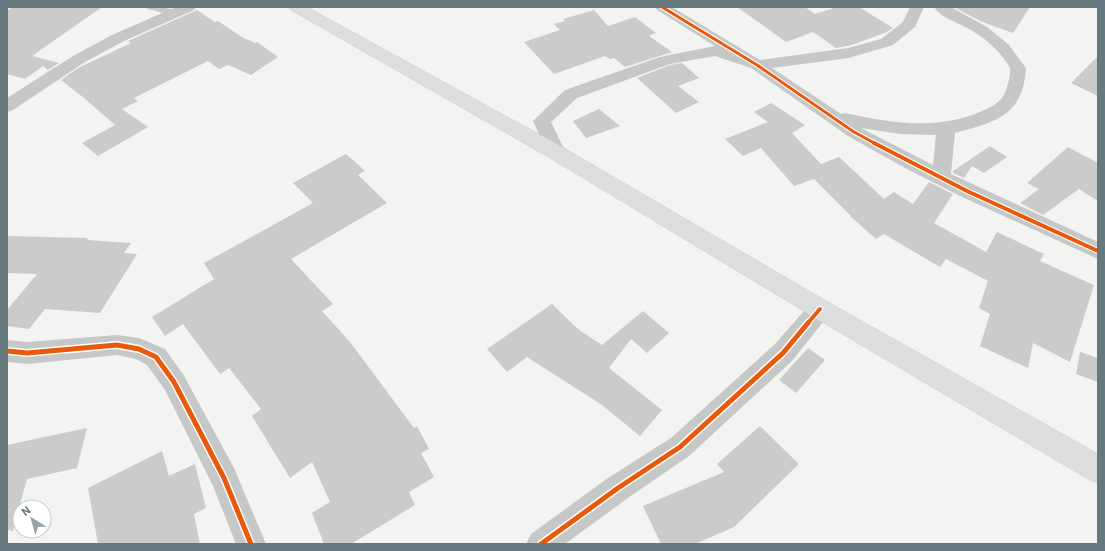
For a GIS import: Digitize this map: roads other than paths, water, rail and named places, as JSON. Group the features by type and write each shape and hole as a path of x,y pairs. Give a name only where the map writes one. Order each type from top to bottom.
{"main road":[{"path":"296,7 557,152 820,309 1098,469"}],"street":[{"path":"662,7 757,65 860,135 912,163 1098,251"},
{"path":"557,152 542,121 571,94 666,60 716,51 757,65 849,53 887,42 910,24 917,7"},
{"path":"834,117 912,130 946,129 980,120 1006,106 1016,87 1018,68 1002,47 982,31 941,7"},
{"path":"7,106 79,59 118,38 182,10"},
{"path":"941,177 946,129"},
{"path":"541,544 618,488 680,447 784,353 820,309"},
{"path":"7,351 28,353 117,344 139,349 156,357 174,382 224,478 251,544"}],"lane":[{"path":"151,7 182,10"}]}
